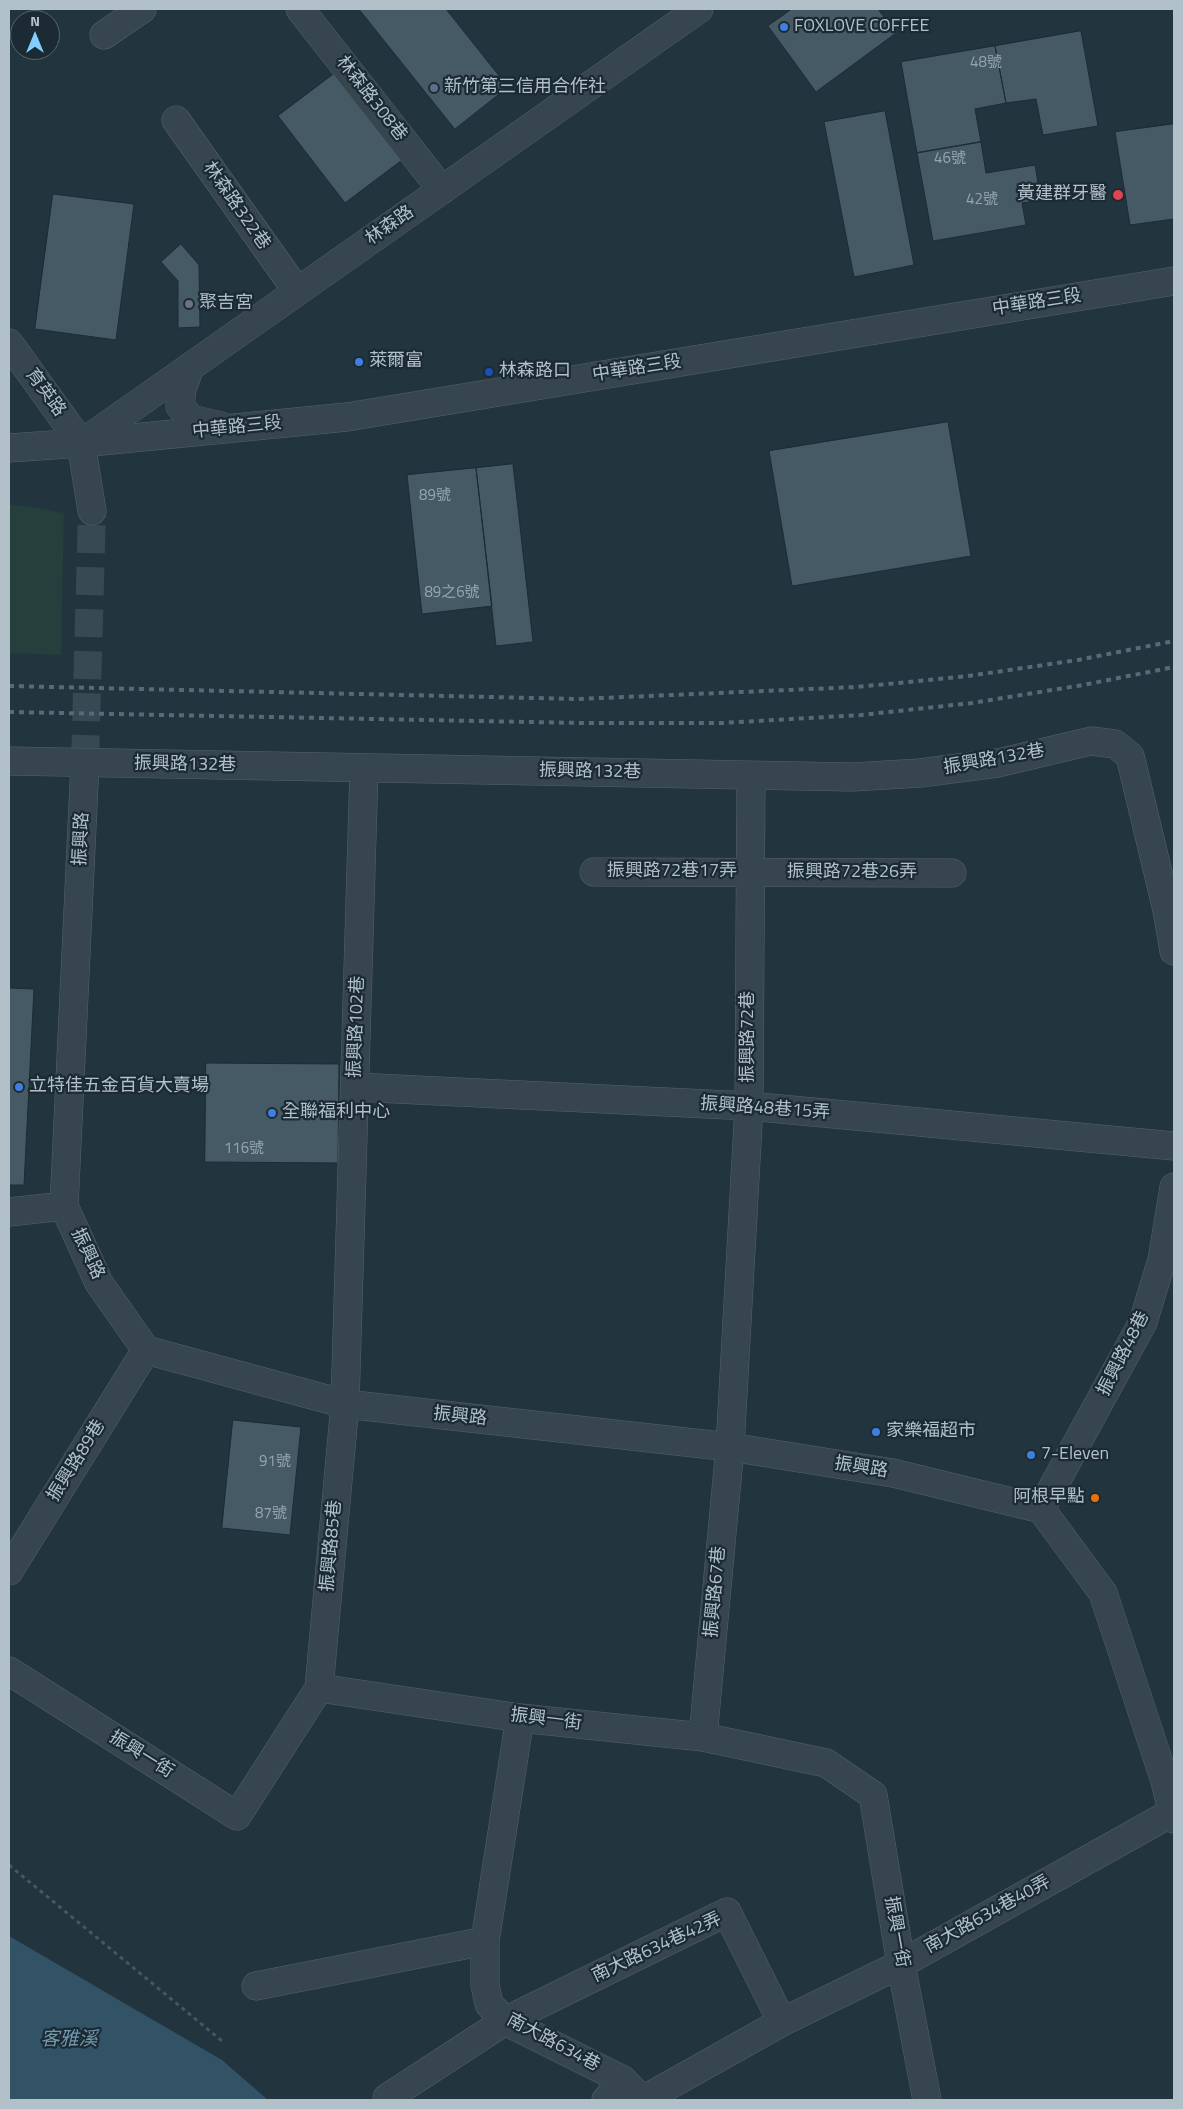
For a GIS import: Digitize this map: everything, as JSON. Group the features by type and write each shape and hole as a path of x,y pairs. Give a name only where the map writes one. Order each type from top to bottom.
{"street":[{"path":"104,35 142,9"},
{"name":"林森路308巷","path":"300,9 442,190"},
{"name":"林森路","path":"81,444 699,9"},
{"name":"林森路322巷","path":"176,120 297,292"},
{"name":"中華路三段","path":"9,448 81,444 347,417 1174,280"},
{"name":"育英路","path":"9,343 81,444"},
{"path":"190,367 182,389 180,406 191,419 232,428"},
{"path":"81,444 92,511"},
{"name":"振興路132巷","path":"9,761 852,777 920,772 998,763 1091,741 1115,744 1130,756 1170,910"},
{"name":"振興路","path":"85,763 64,1206 99,1283 146,1350 345,1404 730,1447 893,1473 1041,1509"},
{"name":"振興路102巷","path":"345,1404 364,769"},
{"name":"振興路72巷","path":"730,1447 749,1106 751,776"},
{"name":"振興路72巷17弄","path":"594,872 751,873"},
{"name":"振興路72巷26弄","path":"751,873 952,873"},
{"path":"1170,910 1174,951"},
{"name":"振興路48巷15弄","path":"355,1087 749,1106 1174,1146"},
{"name":"振興路48巷","path":"1041,1509 1143,1322 1162,1260 1174,1187"},
{"path":"9,1212 64,1206"},
{"name":"振興路89巷","path":"9,1571 146,1350"},
{"name":"振興路85巷","path":"319,1688 345,1404"},
{"name":"振興路67巷","path":"703,1737 730,1447"},
{"path":"1041,1509 1103,1593 1170,1776 1173,1816"},
{"name":"振興一街","path":"9,1671 237,1816 319,1688 520,1718 703,1737 826,1762 873,1795 901,1964 927,2100"},
{"name":"南大路634巷","path":"520,1718 485,1941 485,1985 489,2004 505,2020 614,2090 643,2100"},
{"name":"南大路634巷40弄","path":"643,2100 782,2022 901,1964 1173,1816"},
{"name":"南大路634巷42弄","path":"505,2020 727,1912 782,2022"},
{"path":"256,1986 485,1941"},
{"path":"387,2098 505,2020"}],"path":[{"path":"9,1865 222,2041"}],"green space":[{"path":"9,505 64,513 61,655 9,653"}],"water":[{"name":"客雅溪","path":"9,1936 222,2060 268,2100 9,2100"}],"building":[{"path":"359,9 446,9 508,87 455,129"},
{"path":"792,9 878,9 896,33 816,92 768,26"},
{"path":"1081,31 1098,126 1043,135 1036,99 1006,103 995,46"},
{"path":"995,46 1006,103 975,109 981,142 917,153 901,62"},
{"path":"339,70 406,157 345,203 278,116"},
{"path":"885,111 914,265 854,277 824,122"},
{"path":"1174,124 1174,219 1130,225 1115,132"},
{"path":"981,142 986,173 1035,165 1041,200 1022,203 1026,225 933,241 917,153"},
{"path":"53,194 134,204 116,340 35,329"},
{"name":"聚吉宮","path":"181,244 199,265 200,327 178,328 178,281 161,262"},
{"path":"948,422 971,556 792,586 769,451"},
{"path":"513,464 533,642 496,646 476,468"},
{"path":"476,468 492,606 422,614 407,475"},
{"name":"立特佳五金百貨大賣場","path":"9,988 34,989 24,1185 9,1185"},
{"name":"全聯福利中心","path":"206,1063 339,1064 338,1163 205,1162"},
{"path":"233,1420 301,1427 290,1535 222,1528"}],"tunnel":[{"path":"85,763 92,511"}],"railway":[{"path":"9,686 578,699 857,687 968,676 1078,660 1174,641"},
{"path":"9,712 582,723 722,723 861,715 972,703 1083,685 1174,667"}],"place":[{"name":"FOXLOVE COFFEE","path":"784,27"},
{"name":"新竹第三信用合作社","path":"434,88"},
{"name":"黃建群牙醫","path":"1118,195"},
{"name":"聚吉宮","path":"189,304"},
{"name":"萊爾富","path":"359,362"},
{"name":"林森路口","path":"489,372"},
{"name":"立特佳五金百貨大賣場","path":"19,1087"},
{"name":"全聯福利中心","path":"272,1113"},
{"name":"家樂福超市","path":"876,1432"},
{"name":"7-Eleven","path":"1031,1455"},
{"name":"阿根早點","path":"1095,1498"}]}
